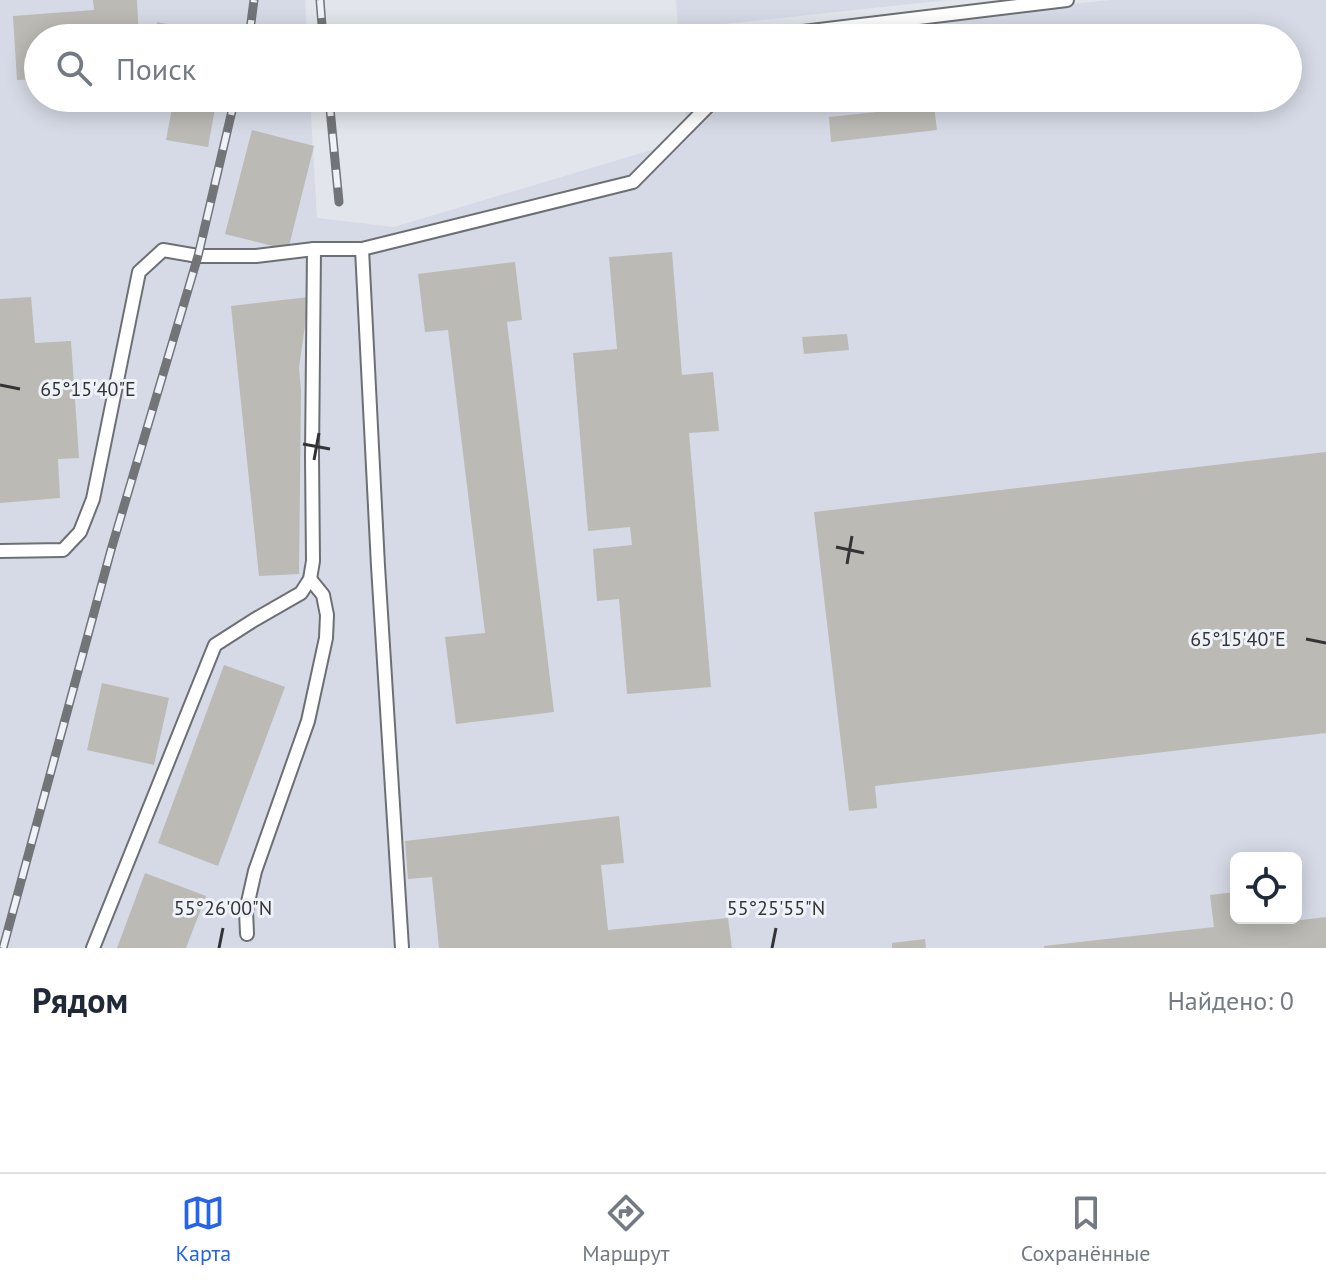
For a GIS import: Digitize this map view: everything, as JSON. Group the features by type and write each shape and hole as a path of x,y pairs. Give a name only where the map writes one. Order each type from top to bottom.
{"lane":[{"path":"868,24 1067,0"},
{"path":"0,551 63,550 80,532 93,499 139,272 163,250 198,256 256,256 314,249 362,249 633,182 702,112"},
{"path":"93,948 215,645 301,593 310,579 313,561 314,249"},
{"path":"362,249 402,948"},
{"path":"247,934 246,911 255,871 308,721 326,638 327,615 323,595 310,579"}],"shaded area":[{"path":"0,0 305,0 306,24 24,24 24,112 311,112 317,218 394,227 688,139 686,112 1302,112 1302,24 877,24 1111,0 1326,0 1326,948 0,948"},
{"path":"676,0 948,0 725,24 678,24"}],"building":[{"path":"93,0 137,0 138,24 24,24 24,80 17,80 13,16 94,10"},
{"path":"171,112 214,112 208,147 166,140"},
{"path":"877,112 935,112 937,130 831,142 829,117"},
{"path":"252,130 314,146 288,250 225,234"},
{"path":"672,252 682,375 713,372 719,431 689,433 711,687 627,694 619,599 597,601 593,549 632,545 630,527 588,531 573,353 617,349 609,257"},
{"path":"515,262 522,320 507,322 554,712 456,724 445,637 485,633 448,330 425,332 418,274"},
{"path":"31,297 35,343 71,341 79,458 58,459 60,498 0,503 0,299"},
{"path":"309,297 299,368 299,574 259,576 231,306"},
{"path":"847,334 849,350 804,354 802,337"},
{"path":"1326,452 1326,733 875,786 877,808 849,811 814,512"},
{"path":"224,665 285,687 218,866 158,843"},
{"path":"102,683 169,698 154,765 87,750"},
{"path":"619,816 624,863 601,865 608,930 728,918 732,948 439,948 432,877 408,879 405,841"},
{"path":"145,873 206,896 186,948 117,948"},
{"path":"1230,893 1230,924 1302,924 1302,920 1326,917 1326,948 1044,948 1214,927 1210,895"},
{"path":"925,939 926,948 892,948 892,943"}],"railway":[{"path":"251,24 254,0"},
{"path":"320,0 322,24"},
{"path":"3,948 111,550 198,256 232,112"},
{"path":"330,112 339,202"}]}
